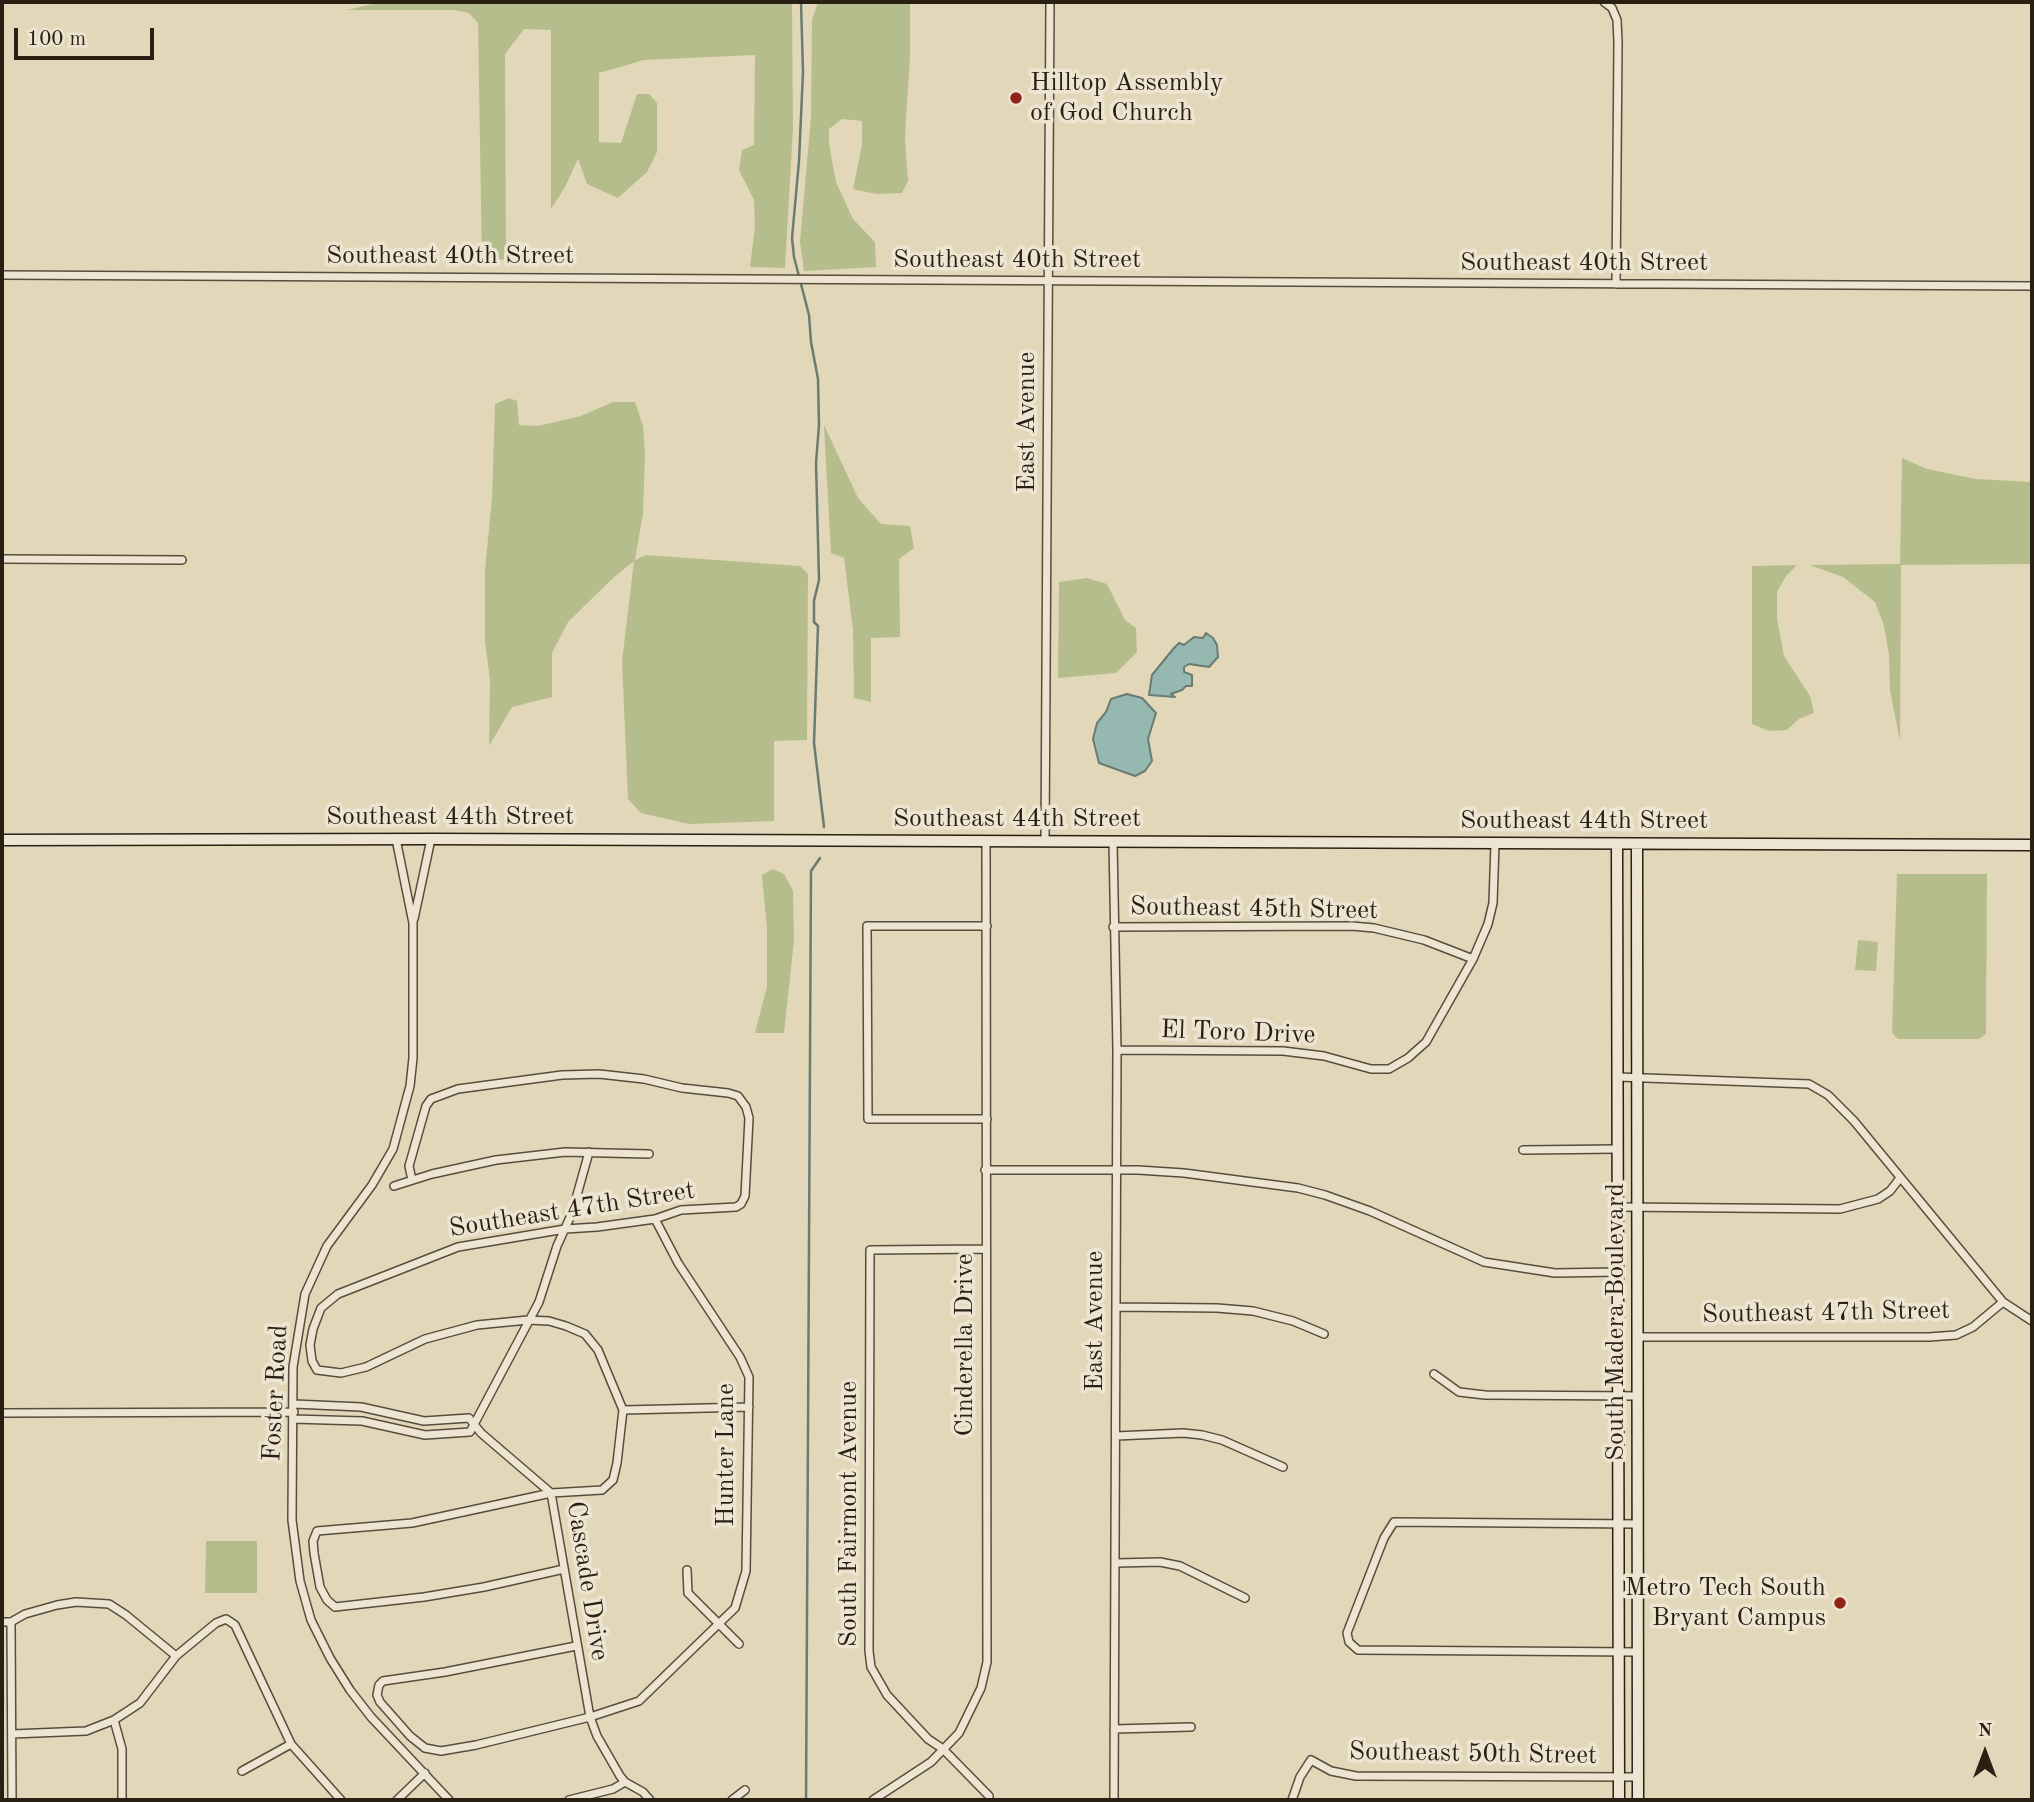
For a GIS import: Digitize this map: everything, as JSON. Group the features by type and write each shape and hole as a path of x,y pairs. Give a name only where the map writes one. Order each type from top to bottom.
{"main road":[{"name":"Southeast 44th Street","path":"2,840 2032,845"},
{"name":"South Madera Boulevard","path":"1617,844 1619,1800"},
{"name":"South Madera Boulevard","path":"1637,844 1638,1800"}],"street":[{"name":"East Avenue","path":"1045,842 1050,2"},
{"path":"1604,2 1612,8 1617,20 1618,42 1616,284"},
{"name":"Southeast 40th Street","path":"2,275 2032,286"},
{"path":"2,559 182,560"},
{"name":"Foster Road","path":"396,839 413,923 413,1058 410,1086 393,1149 372,1185 327,1246 305,1294 293,1367 292,1520 300,1581 311,1620 330,1658 349,1690 401,1751 449,1800"},
{"name":"Foster Road","path":"413,923 431,839"},
{"name":"Cinderella Drive","path":"873,1800 931,1762 959,1733 981,1688 986,1662 986,842"},
{"name":"East Avenue","path":"1113,842 1117,1050 1114,1800"},
{"name":"El Toro Drive","path":"1117,1050 1283,1051 1324,1056 1371,1069 1389,1069 1408,1058 1426,1042 1473,959 1488,924 1493,903 1495,844"},
{"path":"986,926 867,926 868,1119 986,1119"},
{"name":"Southeast 45th Street","path":"1113,927 1352,926 1374,928 1424,940 1473,959"},
{"name":"Southeast 47th Street","path":"412,1180 409,1166 426,1106 431,1099 443,1093 554,1075 598,1074 728,1093 743,1101 748,1118 745,1196 741,1204 728,1209 681,1210 655,1219 597,1227 565,1228 458,1247 338,1294 320,1308 313,1329 311,1353 317,1370 352,1372 425,1339 451,1331 477,1325 528,1320"},
{"path":"1618,1077 1808,1084 1828,1095 1841,1106 2003,1302 2032,1321"},
{"path":"1523,1150 1618,1149"},
{"path":"394,1186 496,1160 565,1152 649,1154"},
{"path":"294,1412 362,1421 425,1436 470,1432 539,1302 589,1153"},
{"path":"985,1170 1184,1173 1298,1188 1370,1211 1484,1262 1555,1273 1618,1272"},
{"path":"1619,1207 1840,1209 1878,1199 1890,1191 1900,1178"},
{"name":"Hunter Lane","path":"576,1646 445,1672 383,1681 377,1689 380,1702 419,1744 432,1751 476,1745 590,1717 639,1701 735,1608 746,1571 750,1387 745,1367 678,1263 655,1219"},
{"name":"South Fairmont Avenue","path":"985,1249 870,1250 869,1651 871,1667 887,1695 928,1739 943,1749 989,1796"},
{"name":"Southeast 47th Street","path":"1639,1337 1956,1335 1973,1327 2003,1302"},
{"path":"1116,1307 1253,1311 1293,1321 1324,1334"},
{"path":"528,1320 549,1321 585,1334 598,1350 622,1410 613,1480 602,1490 551,1493 412,1523 317,1531 313,1541 320,1587 327,1600 335,1606 424,1597 564,1569"},
{"path":"1434,1374 1459,1392 1485,1395 1638,1396"},
{"path":"2,1413 294,1412 361,1407 424,1422 468,1418 475,1425"},
{"path":"622,1410 749,1407"},
{"name":"Cascade Drive","path":"475,1425 551,1493 590,1717 597,1736 625,1782 643,1792 650,1800"},
{"path":"1116,1436 1183,1433 1202,1435 1222,1440 1283,1467"},
{"path":"1638,1524 1394,1522 1384,1538 1347,1633 1349,1642 1358,1650 1638,1652"},
{"path":"1116,1563 1160,1562 1180,1566 1245,1598"},
{"path":"687,1570 688,1593 739,1644"},
{"path":"2,1622 11,1622 25,1614 57,1605 76,1602 108,1604 126,1615 176,1656"},
{"path":"12,1734 86,1731 114,1720 140,1703 176,1656 216,1622 226,1619 235,1625 291,1744 341,1800"},
{"path":"11,1622 12,1800"},
{"path":"114,1720 122,1749 122,1800"},
{"path":"1114,1728 1191,1727"},
{"path":"242,1770 291,1744"},
{"name":"Southeast 50th Street","path":"1292,1800 1300,1777 1311,1760 1331,1771 1356,1776 1638,1777"},
{"path":"397,1800 425,1773"},
{"path":"569,1800 613,1789 625,1782"},
{"path":"732,1800 745,1790"}],"green space":[{"path":"381,2 792,2 793,128 785,268 750,267 755,227 754,200 739,170 742,150 754,145 755,55 644,60 599,73 599,142 621,143 637,94 649,94 657,103 657,152 647,172 618,198 587,184 578,159 551,209 551,30 524,29 505,54 506,259 482,261 478,23 469,13 454,10 347,10"},
{"path":"818,2 910,2 905,137 908,181 902,193 876,194 853,189 862,144 862,121 842,119 829,129 836,182 853,219 875,242 876,267 804,271 800,242 811,117 812,20"},
{"path":"509,398 517,401 519,425 538,426 581,416 613,402 635,402 643,426 645,453 643,513 635,560 646,555 800,566 808,574 807,740 774,741 774,821 689,824 641,813 628,799 622,661 634,561 568,622 552,653 552,697 512,707 489,746 490,680 485,642 485,570 492,498 495,404"},
{"path":"824,425 858,498 881,524 910,526 914,548 899,559 900,637 871,638 871,702 854,698 853,630 844,558 831,553"},
{"path":"1902,458 1927,469 1976,479 2032,482 2032,564 1901,565 1900,741 1890,690 1889,655 1884,626 1875,602 1843,577 1810,565 1900,564"},
{"path":"1797,565 1786,576 1777,592 1777,619 1784,656 1810,696 1814,713 1799,719 1787,730 1769,731 1752,724 1752,566"},
{"path":"1087,578 1107,584 1125,620 1136,628 1137,652 1116,673 1058,678 1059,582"},
{"path":"773,869 784,874 793,891 794,940 784,1033 755,1033 767,986 767,929 762,875"},
{"path":"1897,874 1987,874 1986,1034 1979,1039 1898,1039 1892,1033"},
{"path":"1858,940 1878,942 1876,971 1855,970"},
{"path":"206,1541 257,1541 257,1593 205,1593"}],"water":[{"path":"1206,633 1217,645 1218,657 1209,667 1189,664 1184,667 1184,672 1192,675 1192,686 1186,686 1171,694 1175,697 1149,695 1152,675 1174,648 1179,643 1184,645 1194,637 1203,638"},
{"path":"1127,694 1142,698 1156,713 1148,739 1152,761 1145,771 1135,776 1099,763 1093,739 1097,723 1106,712 1111,699"}],"waterway":[{"path":"801,2 803,72 792,238 794,257 809,315 818,379 816,463 819,580 814,601 814,622 818,626 814,743 824,827"},
{"path":"806,1800 811,871 820,858"}],"place":[{"name":"Hilltop Assembly of God Church","path":"1016,98"},
{"name":"Metro Tech South Bryant Campus","path":"1840,1603"}]}
